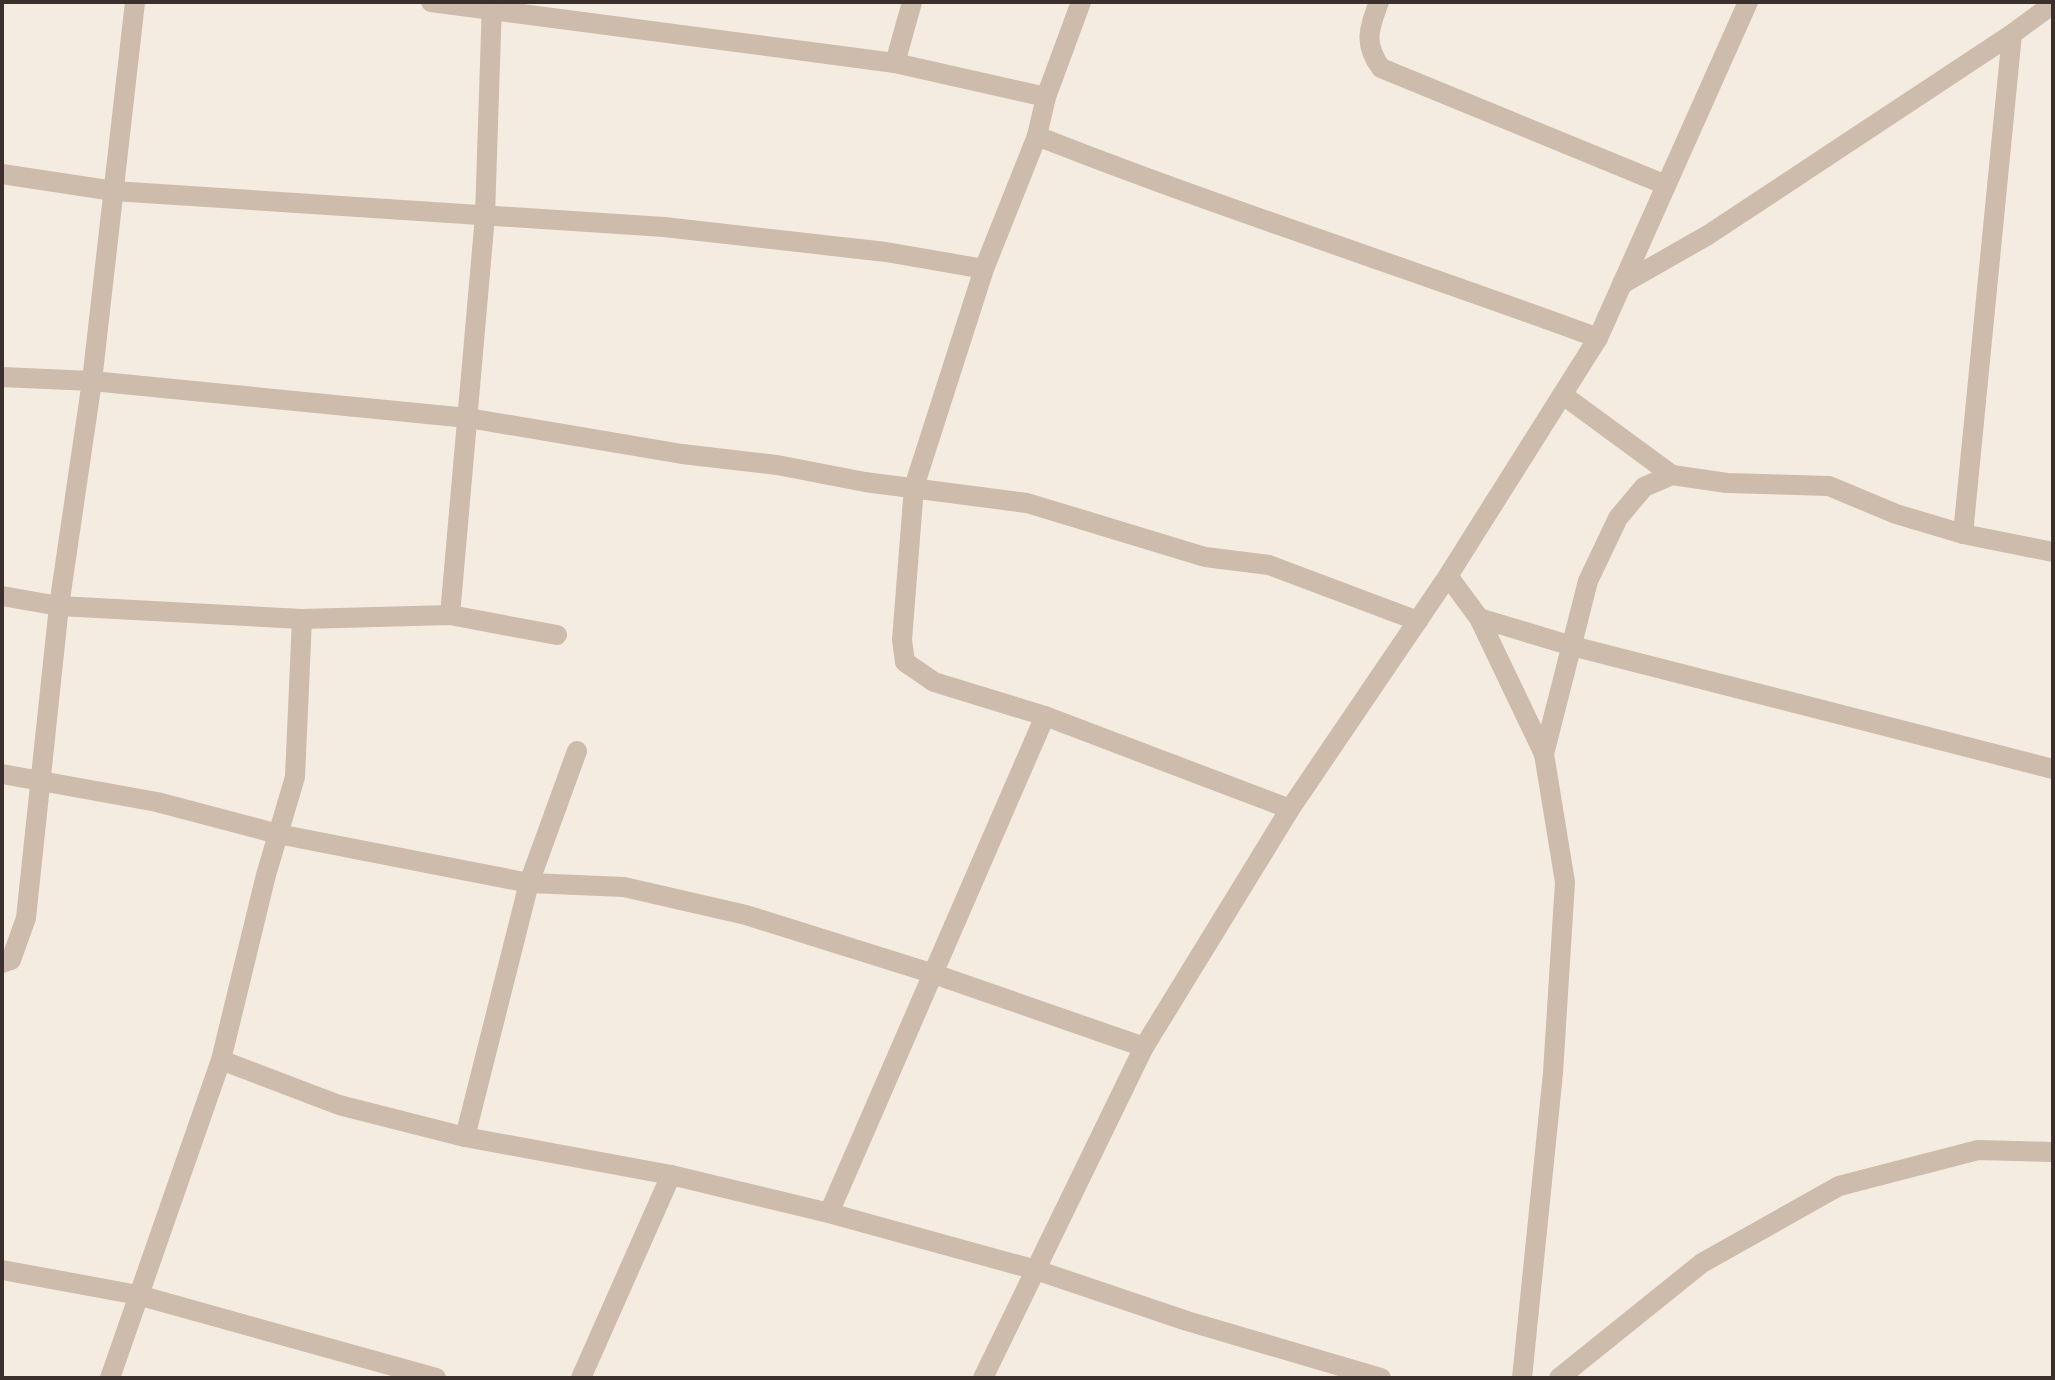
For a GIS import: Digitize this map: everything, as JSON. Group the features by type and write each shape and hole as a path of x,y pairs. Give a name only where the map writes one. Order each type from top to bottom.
{"street":[{"path":"2,963 11,960 26,918 59,606 92,381 135,2"},
{"path":"431,2 491,6 895,63 1046,97"},
{"path":"895,63 912,2"},
{"path":"1081,2 1046,97 1037,136 984,269 914,487 902,640 905,662 934,682 1045,716 1290,809"},
{"path":"1379,2 1369,29 1370,53 1381,68 1666,185"},
{"path":"983,1378 1144,1047 1290,809 1448,576 1598,338 1741,4"},
{"path":"1622,284 1708,235 2053,4"},
{"path":"450,615 485,216 491,6"},
{"path":"1963,534 2012,34"},
{"path":"1037,136 1235,211 1453,284 1598,338"},
{"path":"2,174 114,191 664,227 886,252 984,269"},
{"path":"2,377 92,381 468,418 682,454 777,465 865,482 1027,503 1205,557 1269,565 1418,621"},
{"path":"1563,395 1672,475 1727,483 1829,486 1896,514 1963,534 2053,552"},
{"path":"1544,754 1588,581 1618,518 1644,487 1672,475"},
{"path":"1448,576 1479,618 1544,754 1565,882 1553,1073 1522,1378"},
{"path":"2,596 59,606 302,619 450,615 557,635"},
{"path":"1479,618 1572,646 2053,769"},
{"path":"110,1378 221,1060 295,777 302,619"},
{"path":"829,1213 1045,716"},
{"path":"465,1137 529,883 577,751"},
{"path":"2,774 157,802 278,834 529,883 624,887 746,915 934,974 1144,1047"},
{"path":"221,1060 339,1105 465,1137 671,1175 829,1213 1036,1270 1187,1321 1381,1378"},
{"path":"1559,1378 1702,1263 1839,1186 1978,1150 2053,1152"},
{"path":"581,1378 671,1175"},
{"path":"2,1270 138,1295 436,1378"}]}
